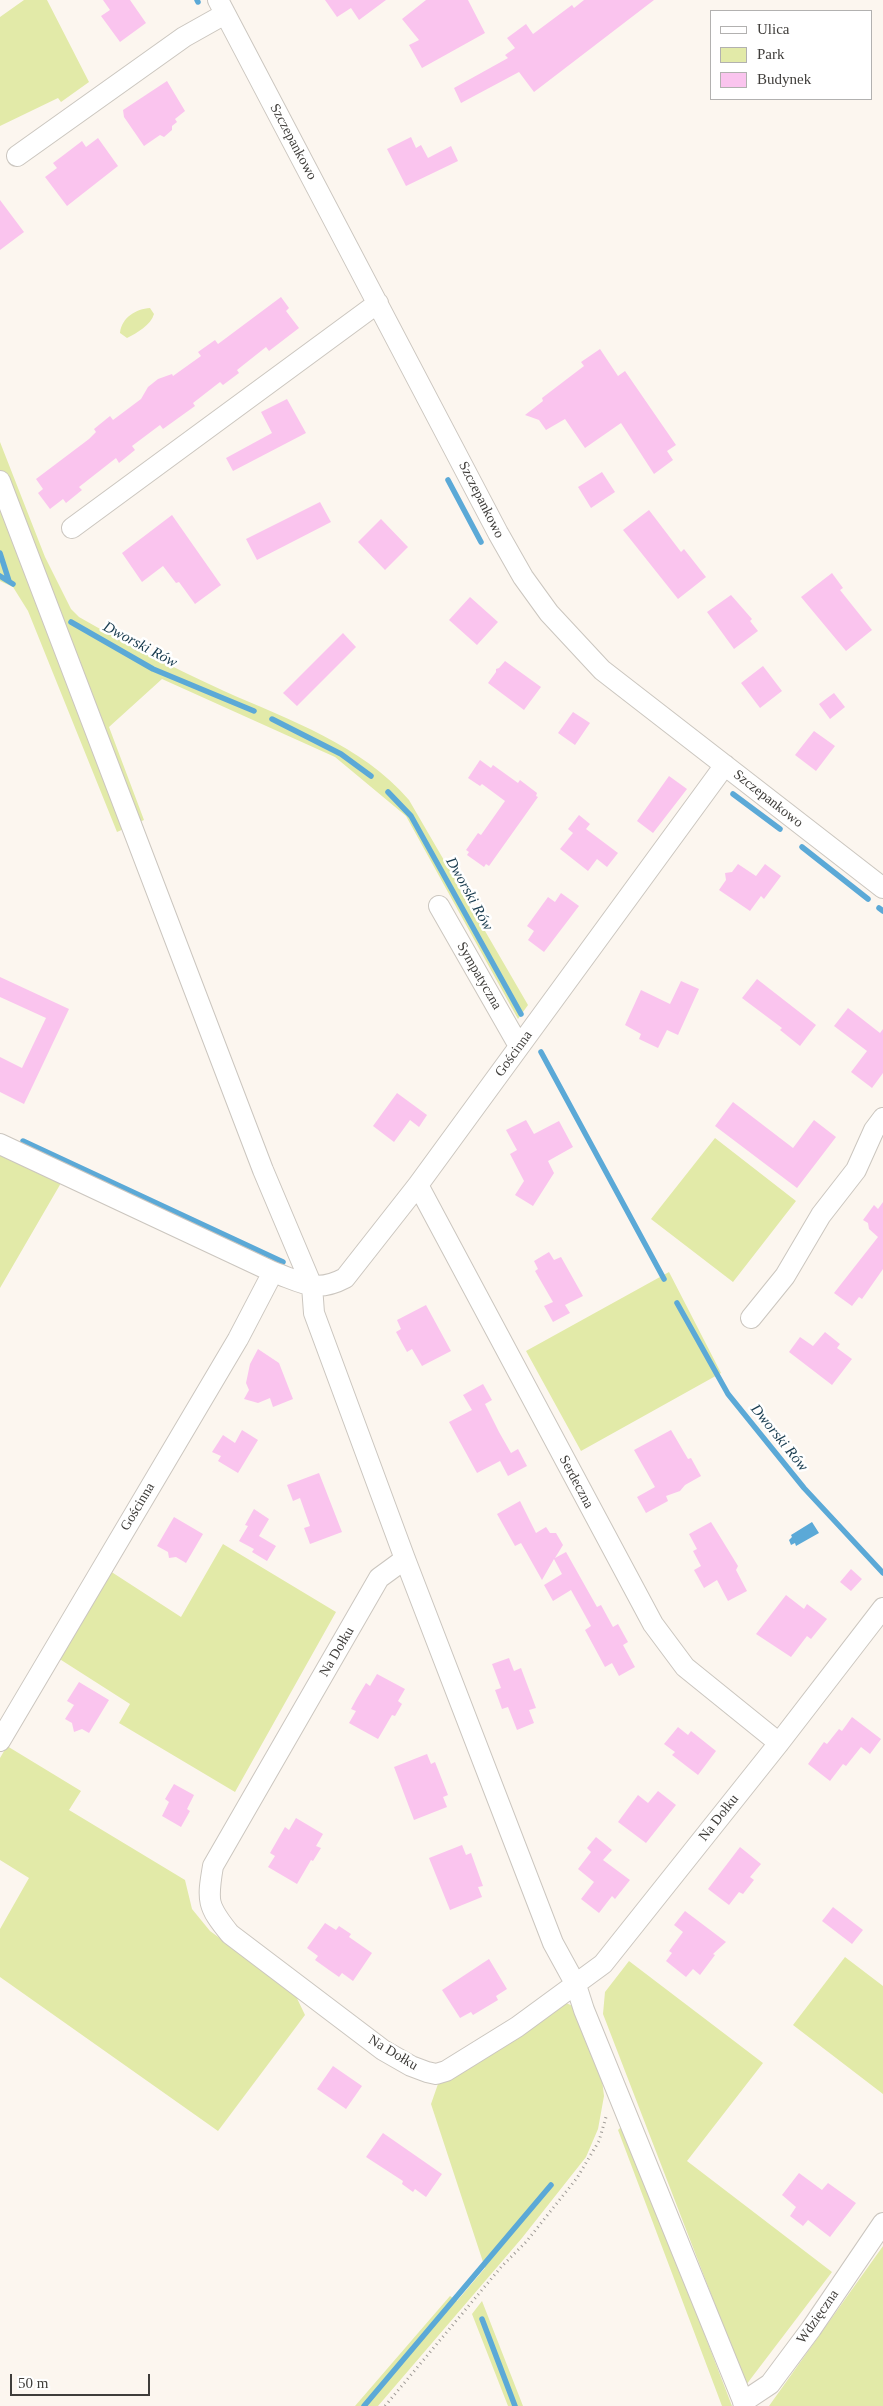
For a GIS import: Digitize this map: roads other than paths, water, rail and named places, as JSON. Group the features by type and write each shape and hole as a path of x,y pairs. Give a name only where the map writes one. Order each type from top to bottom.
{"street":[{"path":"17,156 184,38 222,7"},
{"name":"Szczepankowo","path":"222,7 498,533 523,577 549,613 602,670 883,888"},
{"path":"72,528 378,303"},
{"path":"0,481 263,1170 312,1286 314,1313 405,1559 553,1942 576,1985 744,2404"},
{"name":"Gościnna","path":"0,1144 273,1272 312,1286 329,1286 345,1278 418,1185 725,765"},
{"name":"Sympatyczna","path":"439,906 519,1046"},
{"path":"751,1318 786,1276 821,1215 856,1170 874,1130 883,1118"},
{"name":"Serdeczna","path":"418,1185 652,1624 685,1667 779,1743"},
{"name":"Gościnna","path":"0,1741 233,1347 273,1272"},
{"name":"Na Dołku","path":"405,1559 379,1578 213,1866 208,1895 215,1916 230,1934 383,2050 411,2066 436,2074 446,2071 517,2027 603,1964 779,1743 883,1608"},
{"name":"Wdzięczna","path":"744,2404 770,2384 811,2329 883,2223"}],"water":[{"path":"812,1522 819,1533 796,1546 795,1543 791,1545 789,1540 792,1537 791,1535"}],"waterway":[{"path":"448,480 481,542"},
{"path":"0,553 9,581"},
{"name":"Dworski Rów","path":"0,576 13,584"},
{"name":"Dworski Rów","path":"71,622 153,669 254,711"},
{"name":"Dworski Rów","path":"272,719 341,754 371,776"},
{"name":"Dworski Rów","path":"388,792 411,816 521,1014"},
{"path":"733,794 780,829"},
{"path":"802,847 868,899"},
{"path":"879,908 883,911"},
{"name":"Dworski Rów","path":"541,1052 664,1279"},
{"path":"23,1141 283,1262"},
{"name":"Dworski Rów","path":"677,1303 728,1394 804,1488 883,1573"},
{"path":"364,2406 551,2185"},
{"path":"482,2319 515,2406"}]}
